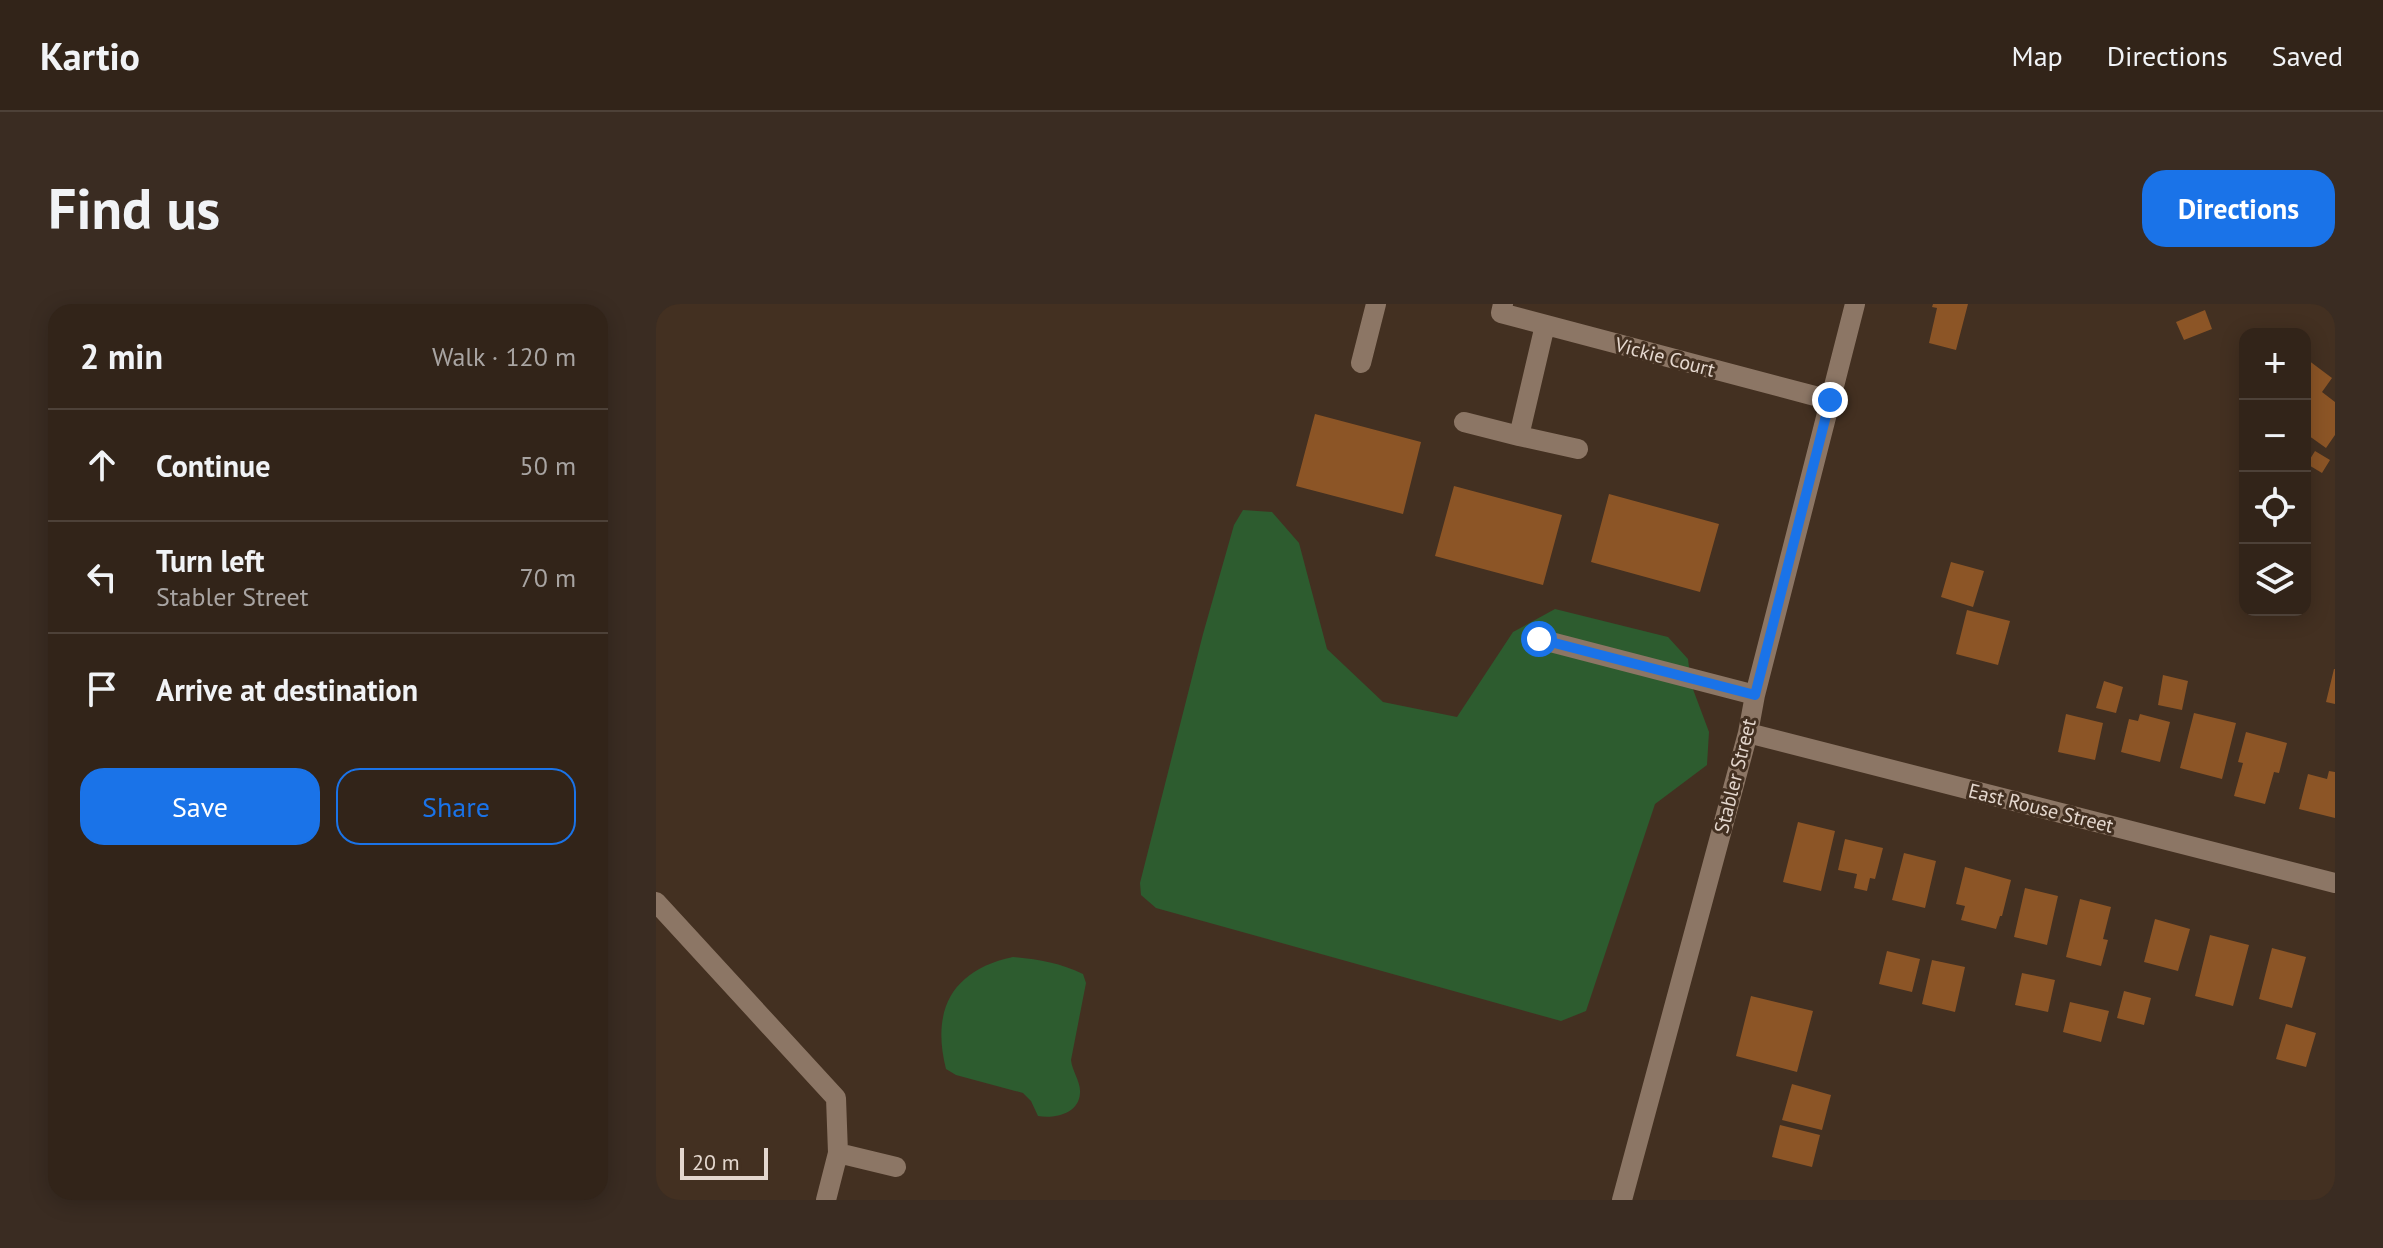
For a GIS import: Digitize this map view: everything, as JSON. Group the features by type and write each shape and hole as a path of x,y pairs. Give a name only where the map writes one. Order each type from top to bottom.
{"street":[{"path":"1361,363 1376,304"},
{"name":"Stabler Street","path":"1622,1200 1748,733 1755,695 1855,304"},
{"name":"Vickie Court","path":"1502,309 1545,325 1830,400"},
{"path":"1519,436 1545,325"},
{"path":"1464,422 1578,449"},
{"path":"1539,639 1755,695"},
{"name":"East Rouse Street","path":"1748,733 2335,883"},
{"path":"656,902 836,1098 838,1153 826,1200"},
{"path":"838,1153 896,1167"}],"green space":[{"path":"1243,510 1272,512 1299,543 1327,649 1383,702 1457,717 1513,632 1555,609 1668,637 1688,659 1691,684 1709,732 1707,765 1655,804 1586,1011 1561,1021 1156,908 1141,895 1140,883 1203,634 1234,525"},
{"path":"1013,957 1066,967 1083,974 1086,983 1071,1060 1080,1089 1079,1100 1065,1114 1038,1116 1023,1093 956,1075 946,1069 942,1028 951,996 975,972"}],"building":[{"path":"1933,304 1968,304 1956,350 1929,343 1937,308 1932,307"},
{"path":"2205,310 2212,329 2184,340 2176,322"},
{"path":"2311,362 2332,378 2322,392 2335,402 2335,435 2326,448 2311,437"},
{"path":"1315,414 1421,442 1403,514 1296,486"},
{"path":"2315,451 2330,460 2322,473 2311,466"},
{"path":"1454,486 1562,515 1543,585 1435,556"},
{"path":"1609,494 1719,524 1700,592 1591,562"},
{"path":"1951,562 1984,571 1973,607 1941,597"},
{"path":"1967,610 2010,621 1998,665 1956,654"},
{"path":"2335,669 2335,704 2326,702"},
{"path":"2163,675 2188,681 2182,710 2158,705"},
{"path":"2104,681 2123,687 2116,713 2096,708"},
{"path":"2194,713 2236,723 2222,779 2180,768"},
{"path":"2066,714 2103,723 2095,760 2058,752"},
{"path":"2140,714 2170,722 2160,762 2121,752 2129,719 2138,721"},
{"path":"2246,732 2287,743 2279,773 2274,772 2265,804 2234,796 2243,763 2238,762"},
{"path":"2329,771 2335,772 2335,818 2299,809 2308,774 2327,779"},
{"path":"1798,822 1835,831 1821,891 1783,882"},
{"path":"1845,839 1883,848 1875,879 1870,878 1867,891 1854,888 1857,874 1838,870"},
{"path":"1904,853 1936,861 1925,908 1892,900"},
{"path":"1965,867 2011,880 1996,929 1961,920 1965,906 1956,904"},
{"path":"2025,888 2058,896 2047,945 2014,937"},
{"path":"2080,899 2111,907 2103,939 2108,940 2101,966 2066,957"},
{"path":"2155,919 2190,929 2178,971 2144,962"},
{"path":"2210,935 2249,945 2233,1006 2195,996"},
{"path":"2272,948 2306,957 2292,1008 2259,999"},
{"path":"1887,951 1920,959 1912,992 1879,984"},
{"path":"1932,960 1965,967 1955,1012 1922,1004"},
{"path":"2022,973 2055,980 2048,1012 2015,1005"},
{"path":"2124,991 2151,998 2144,1025 2117,1018"},
{"path":"1751,996 1813,1011 1797,1072 1736,1056"},
{"path":"2070,1002 2109,1011 2101,1042 2063,1032"},
{"path":"2286,1024 2316,1033 2306,1067 2276,1059"},
{"path":"1792,1084 1831,1095 1822,1130 1782,1120"},
{"path":"1780,1125 1820,1135 1812,1167 1772,1157"}],"route":[{"path":"1539,639 1755,695 1830,400"}]}
